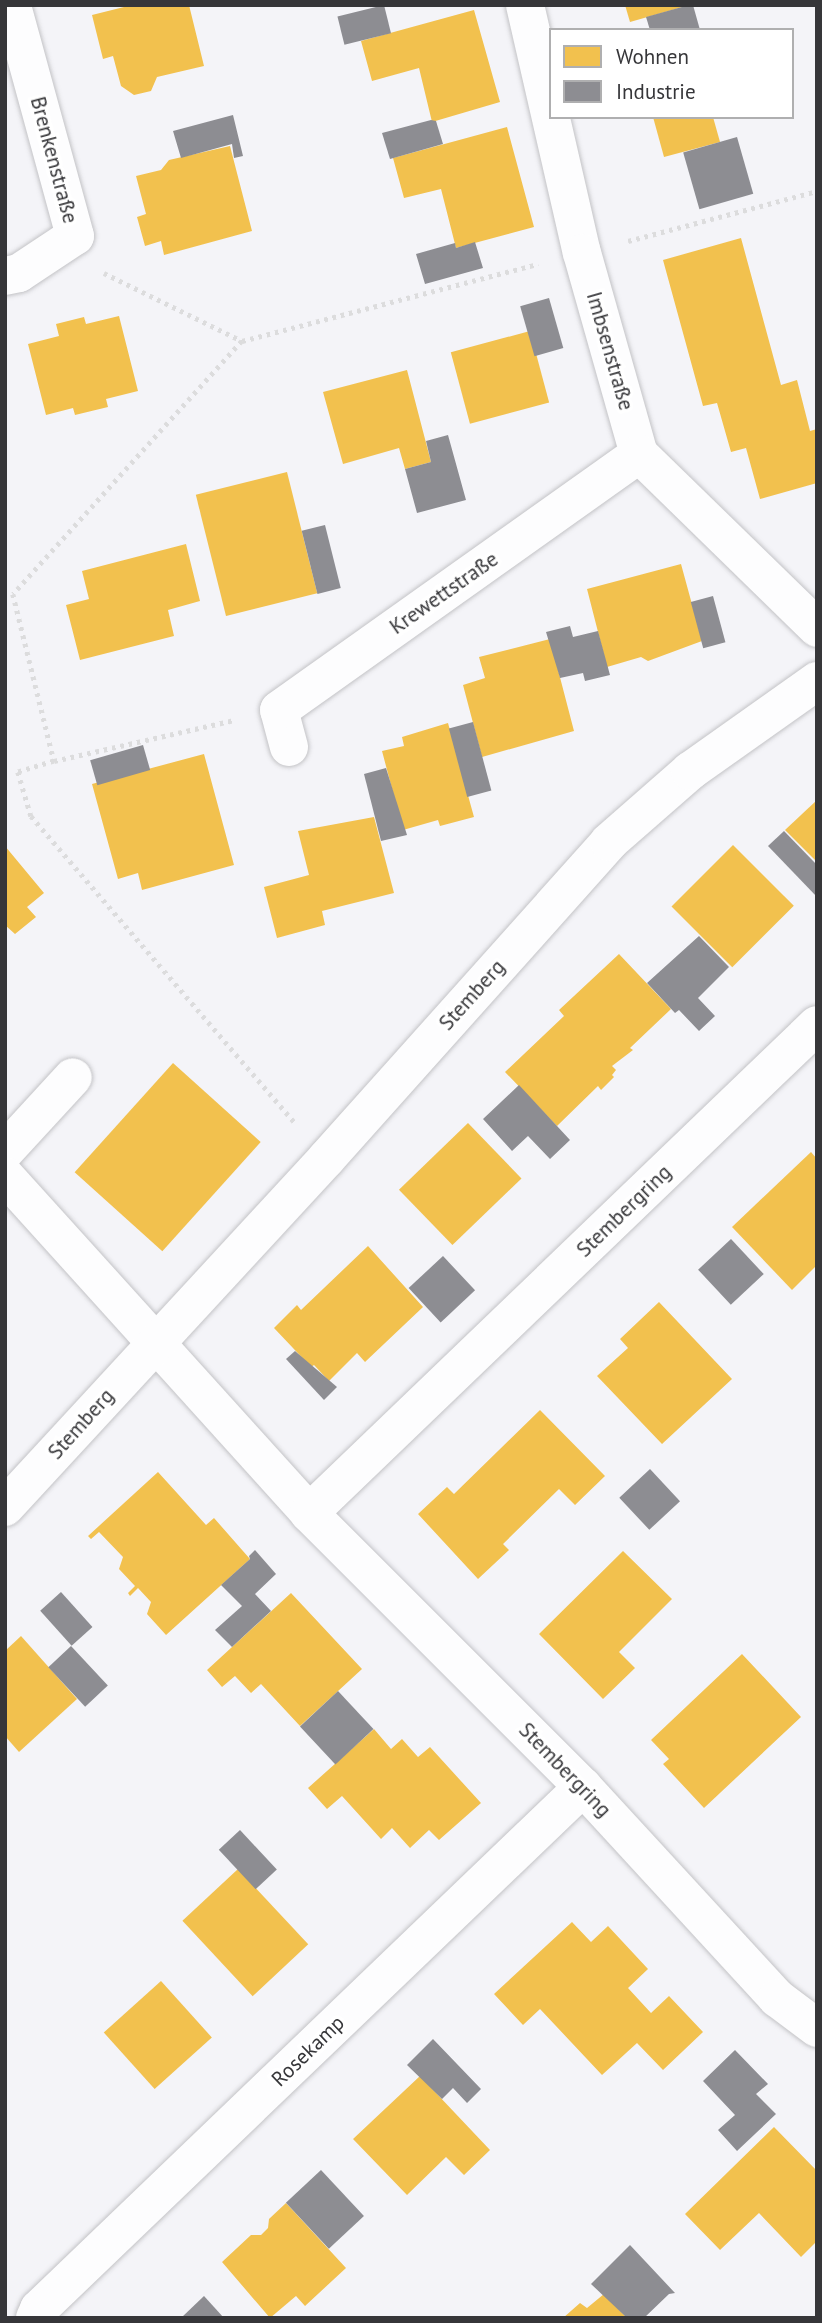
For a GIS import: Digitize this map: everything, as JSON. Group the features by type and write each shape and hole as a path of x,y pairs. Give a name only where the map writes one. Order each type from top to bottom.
{"street":[{"name":"Brenkenstraße","path":"5,276 19,273 75,236 12,5"},
{"name":"Imbsenstraße","path":"525,5 549,109"},
{"name":"Imbsenstraße","path":"551,119 582,253 639,454 817,628"},
{"name":"Krewettstraße","path":"279,710 639,454"},
{"name":"Stemberg","path":"5,1507 326,1159 609,842 690,771 817,681"},
{"path":"279,710 289,747"},
{"name":"Stembergring","path":"309,1513 817,1025"},
{"path":"5,1151 73,1077"},
{"path":"5,1176 156,1341"},
{"name":"Stembergring","path":"156,1341 309,1513 583,1787 777,1998 817,2028"},
{"name":"Rosekamp","path":"35,2318 39,2309 583,1787"}],"path":[{"path":"54,761 13,594 242,341 817,191"},
{"path":"75,236 91,266 242,341"},
{"path":"279,710 54,761 18,772 31,816 326,1159"}],"building: Wohnen":[{"path":"132,5 189,5 204,66 157,77 151,91 134,95 121,86 113,56 103,59 92,15"},
{"path":"625,5 686,5 686,6 630,22"},
{"path":"474,10 500,102 432,122 419,68 372,81 361,41"},
{"path":"654,119 714,119 720,142 664,157"},
{"path":"507,127 534,227 456,248 441,189 404,198 393,158"},
{"path":"230,146 252,231 164,255 161,241 145,246 137,217 146,214 136,176 161,170 169,160"},
{"path":"741,238 781,385 797,380 810,431 817,429 817,483 760,499 746,448 731,452 717,403 703,406 663,260"},
{"path":"119,316 138,391 106,399 108,407 75,415 73,408 46,415 28,344 59,336 56,324 84,317 86,324"},
{"path":"530,331 549,402 470,424 451,352"},
{"path":"407,370 431,462 405,469 399,448 343,464 323,392"},
{"path":"287,472 317,593 226,616 196,495"},
{"path":"186,544 200,601 168,610 174,636 80,660 66,605 89,599 82,571"},
{"path":"681,564 702,641 648,661 641,657 607,667 587,589"},
{"path":"550,639 574,731 482,757 463,685 485,678 479,657"},
{"path":"448,723 474,817 440,826 438,820 403,830 382,751 404,746 402,737"},
{"path":"204,754 234,865 142,890 138,873 118,879 92,784"},
{"path":"817,800 817,862 785,830"},
{"path":"374,817 394,893 322,911 325,925 277,938 264,887 309,875 298,831"},
{"path":"733,845 794,906 732,967 671,907"},
{"path":"5,846 44,893 27,907 36,917 15,934 5,925"},
{"path":"619,954 671,1009 630,1048 633,1050 612,1066 616,1070 612,1075 614,1077 601,1090 598,1086 557,1126 505,1072 564,1016 559,1010"},
{"path":"173,1063 261,1142 162,1251 75,1172"},
{"path":"468,1123 521,1178 452,1245 399,1190"},
{"path":"811,1152 817,1159 817,1265 792,1290 732,1227"},
{"path":"368,1246 423,1307 365,1362 357,1353 329,1381 314,1365 311,1367 274,1328 297,1305 301,1310"},
{"path":"659,1302 732,1379 662,1444 597,1376 628,1348 620,1339"},
{"path":"540,1410 605,1476 575,1505 559,1489 503,1544 509,1550 478,1579 418,1514 447,1487 454,1494"},
{"path":"158,1472 206,1525 214,1518 250,1559 166,1635 147,1614 151,1602 138,1588 130,1596 128,1593 135,1586 119,1569 123,1557 99,1532 91,1539 88,1536"},
{"path":"623,1551 672,1599 619,1652 635,1668 603,1699 539,1634"},
{"path":"291,1593 362,1669 300,1726 261,1684 251,1693 235,1676 222,1687 207,1670"},
{"path":"21,1636 77,1699 19,1752 5,1736 5,1651"},
{"path":"742,1654 801,1717 704,1808 663,1764 669,1759 651,1740"},
{"path":"374,1729 391,1749 402,1739 418,1757 430,1747 481,1803 439,1840 429,1830 410,1848 392,1828 381,1839 342,1796 327,1809 308,1788"},
{"path":"238,1869 308,1944 253,1996 182,1921"},
{"path":"572,1922 591,1942 608,1926 648,1969 628,1988 651,2013 669,1996 703,2032 663,2070 637,2043 602,2075 540,2009 523,2025 494,1994"},
{"path":"161,1981 212,2037 155,2089 104,2033"},
{"path":"420,2076 490,2150 464,2175 446,2157 407,2195 353,2139"},
{"path":"774,2127 817,2171 817,2241 801,2257 759,2213 720,2250 685,2214"},
{"path":"286,2203 346,2268 305,2306 296,2296 270,2318 222,2262 251,2235 261,2235 268,2228 269,2219"},
{"path":"604,2294 627,2318 563,2318 580,2303 587,2308"}],"building: Industrie":[{"path":"384,5 391,33 344,45 337,17"},
{"path":"693,5 699,28 649,28 646,17"},
{"path":"233,115 243,156 234,158 232,144 181,158 173,131"},
{"path":"436,121 443,144 390,159 382,133"},
{"path":"737,137 753,194 699,209 683,152"},
{"path":"475,242 483,268 425,284 416,254 455,243 456,248"},
{"path":"549,298 563,348 534,356 520,306"},
{"path":"448,435 466,500 417,513 405,469 431,462 426,441"},
{"path":"325,525 341,588 317,594 302,531"},
{"path":"713,596 725,642 703,648 691,602"},
{"path":"570,626 573,637 598,631 610,675 585,681 583,673 560,678 546,632"},
{"path":"473,722 491,791 467,797 449,728"},
{"path":"143,745 150,770 97,785 90,760"},
{"path":"386,768 407,835 381,841 364,774"},
{"path":"784,831 817,865 817,897 768,846"},
{"path":"699,936 729,967 698,998 715,1016 699,1031 679,1010 675,1013 647,983"},
{"path":"519,1085 570,1140 550,1159 528,1136 512,1151 483,1119"},
{"path":"731,1239 764,1274 731,1305 698,1270"},
{"path":"443,1256 475,1290 441,1322 409,1288"},
{"path":"295,1351 337,1387 324,1400 286,1359"},
{"path":"650,1469 680,1501 649,1530 619,1498"},
{"path":"255,1550 276,1574 255,1594 271,1611 232,1647 215,1630 242,1606 221,1585 250,1559 249,1556"},
{"path":"61,1592 92,1627 72,1646 40,1611"},
{"path":"71,1646 108,1685 85,1707 48,1667"},
{"path":"338,1691 373,1729 335,1764 300,1726"},
{"path":"240,1830 277,1869 256,1889 219,1850"},
{"path":"433,2039 481,2089 467,2103 453,2088 442,2099 407,2065"},
{"path":"735,2050 768,2084 756,2094 776,2114 737,2151 718,2130 735,2115 703,2081"},
{"path":"321,2170 364,2216 329,2249 286,2203"},
{"path":"630,2245 675,2293 669,2294 644,2318 627,2318 591,2284"},
{"path":"204,2296 224,2318 181,2318"}]}
